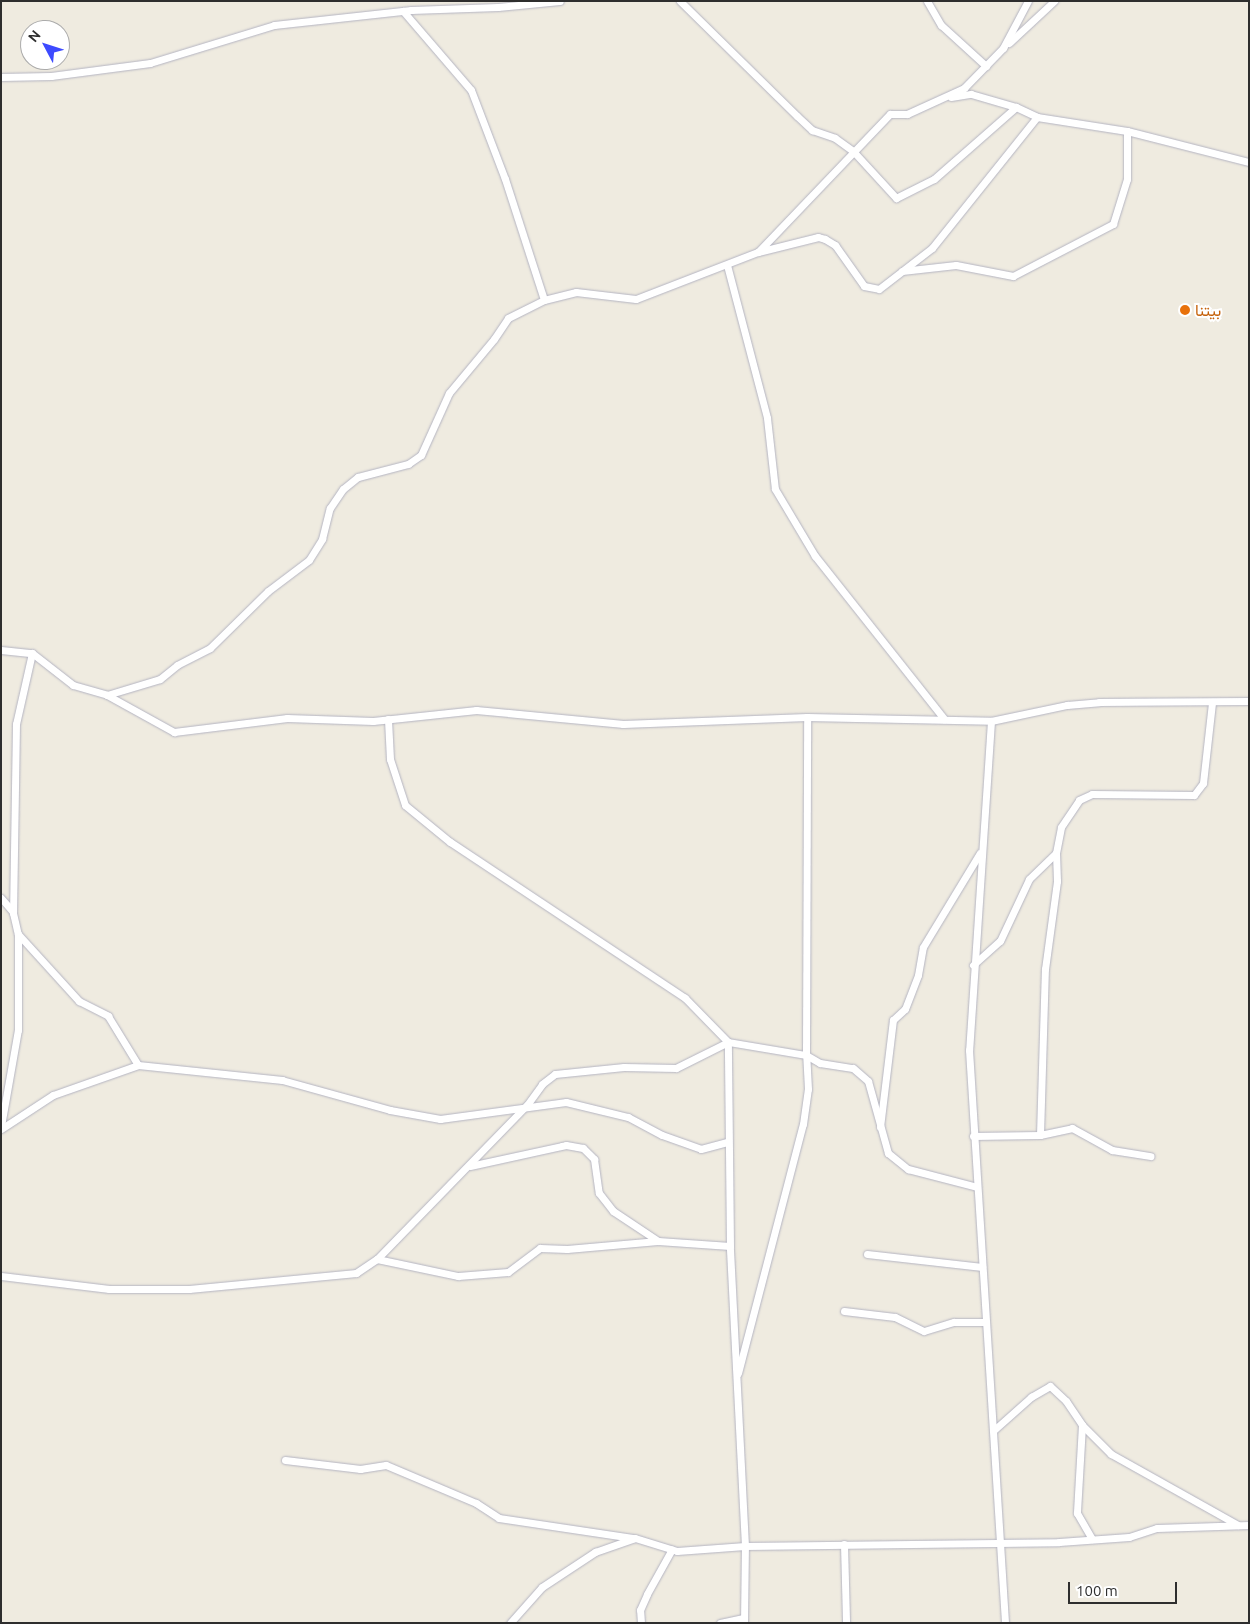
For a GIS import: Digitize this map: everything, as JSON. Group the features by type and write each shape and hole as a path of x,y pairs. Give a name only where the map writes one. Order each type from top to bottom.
{"street":[{"path":"1,77 51,76 150,63 274,25 403,11 560,1"},
{"path":"680,1 812,130 835,138 852,152 896,198 934,179 1016,107"},
{"path":"927,1 941,25 986,66"},
{"path":"1003,48 1028,1"},
{"path":"758,252 890,114 907,114 947,98 964,88 1003,48 1054,1"},
{"path":"403,11 466,80 471,90 505,179 544,300"},
{"path":"947,98 971,94 1016,107 1037,117 1127,131 1249,162"},
{"path":"107,695 160,680 177,665 210,648 261,597 309,560 322,539 330,508 343,489 358,477 408,464 421,455 449,393 463,373 494,339 508,318 544,300 576,292 636,299 758,252 818,237 835,245 864,286 878,289 932,248 1037,117"},
{"path":"901,271 956,265 1013,276 1113,224 1127,180 1127,131"},
{"path":"727,265 767,418 775,489 815,556 944,719"},
{"path":"1,650 32,653 73,685 107,695 174,732 287,718 388,719 476,710 622,724 807,717 991,721 1067,705 1249,702"},
{"path":"1,1127 18,1030 18,934 13,913 16,724 32,653"},
{"path":"1040,1135 1044,969 1057,880 1056,853 1061,827 1079,800 1085,797 1194,795 1203,783 1212,703"},
{"path":"737,1380 803,1124 808,1089 806,1054 807,717"},
{"path":"388,719 390,760 405,805 450,842 684,998 728,1042 730,1246 745,1546 743,1620 720,1623"},
{"path":"991,721 972,966 969,1050 1005,1623"},
{"path":"880,1127 893,1020 905,1009 918,975 923,947 981,851"},
{"path":"972,966 1000,941 1029,879 1056,853"},
{"path":"1,898 13,913"},
{"path":"18,934 79,1001 108,1016 138,1065"},
{"path":"1,1276 108,1289 189,1289 341,1277 356,1274 377,1259 470,1166 527,1105 542,1084 555,1074 624,1067 676,1068 728,1042 806,1054 820,1063 853,1068 868,1081 888,1153 908,1169 977,1187"},
{"path":"1,1127 54,1095 138,1065 282,1080 390,1110 440,1119 527,1105 566,1102 628,1117 662,1135 700,1149 728,1142"},
{"path":"973,1136 1040,1135 1072,1128 1112,1150 1151,1156"},
{"path":"470,1166 566,1145 583,1148 594,1159 598,1192 613,1211 658,1241"},
{"path":"377,1259 458,1276 508,1272 540,1248 567,1249 658,1241 730,1246"},
{"path":"867,1254 982,1266"},
{"path":"844,1311 895,1317 924,1331 954,1322 986,1322"},
{"path":"994,1430 1031,1397 1050,1386 1066,1401 1082,1425 1111,1454 1241,1527"},
{"path":"1082,1425 1077,1513 1092,1539"},
{"path":"286,1460 360,1469 386,1466 476,1503 499,1518 635,1538 672,1549 1092,1539 1129,1537 1157,1528 1241,1527 1249,1525"},
{"path":"510,1623 542,1587 595,1552 635,1538"},
{"path":"844,1544 846,1623"},
{"path":"641,1623 640,1610 672,1549"}],"place":[{"name":"بيتنا","path":"1185,310"}]}
